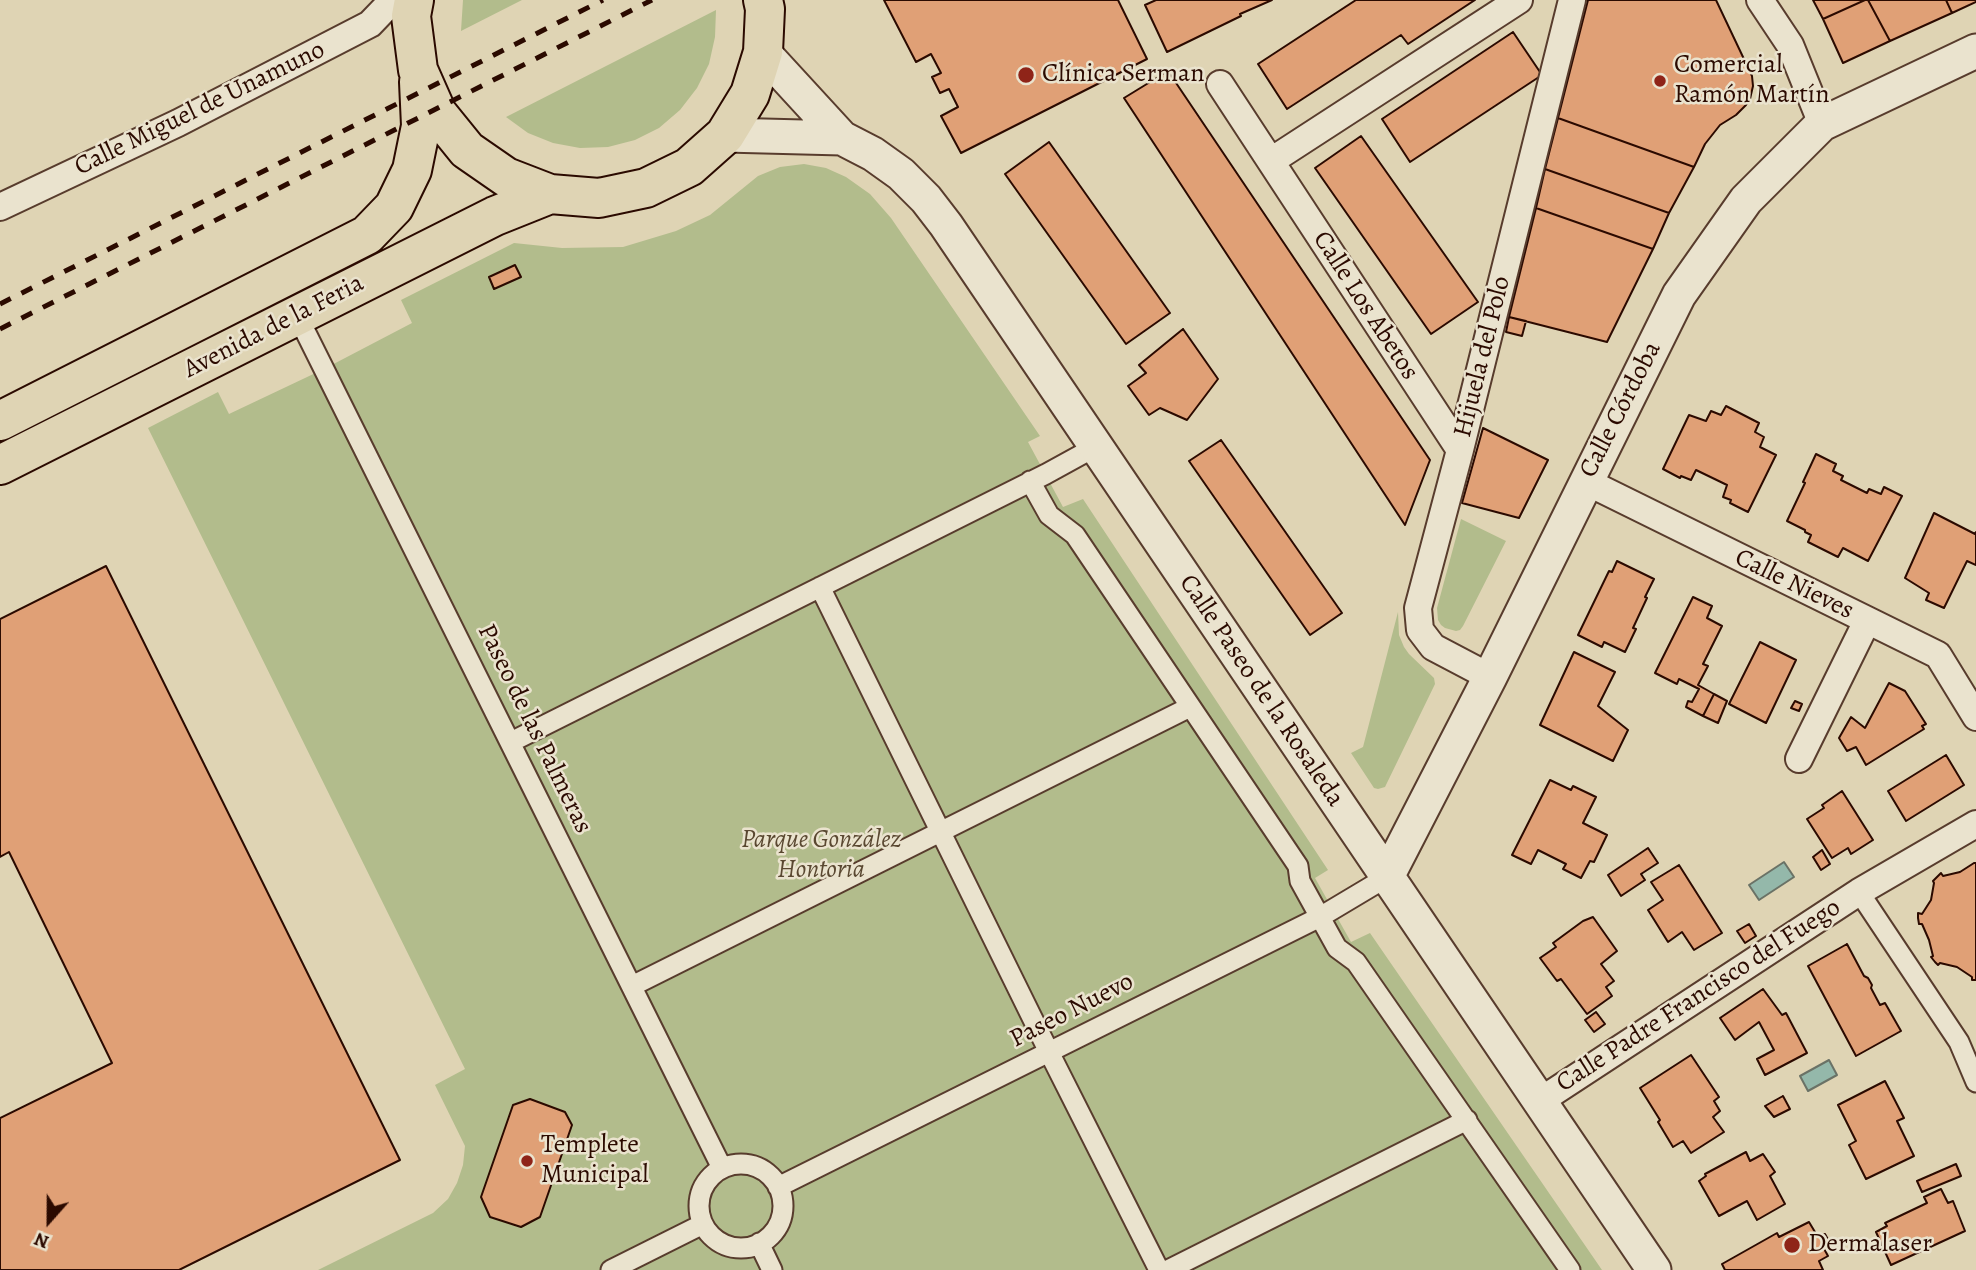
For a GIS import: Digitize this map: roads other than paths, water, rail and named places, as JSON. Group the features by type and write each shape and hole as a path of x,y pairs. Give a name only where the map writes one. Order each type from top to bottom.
{"main road":[{"path":"414,0 411,16 418,70 437,113 467,150 506,177 550,194 598,198 646,188 689,167 725,135 750,94 764,27 792,0"},
{"name":"Avenida de la Feria","path":"0,421 367,236 394,207 412,170 421,126 418,70"},
{"name":"Avenida de la Feria","path":"0,465 495,216 550,194"}],"street":[{"name":"Calle Miguel de Unamuno","path":"0,207 178,122 359,30 370,24 393,0"},
{"path":"1271,161 1519,0"},
{"name":"Hijuela del Polo","path":"1490,677 1433,647 1420,630 1418,608 1572,0"},
{"path":"1760,0 1790,45 1822,124"},
{"path":"1785,0 1790,45"},
{"name":"Calle Paseo de la Rosaleda","path":"764,27 842,138"},
{"name":"Calle Córdoba","path":"1387,877 1490,677 1679,295 1746,200 1822,124 1976,51"},
{"name":"Calle Los Abetos","path":"1220,84 1460,450"},
{"name":"Calle Paseo de la Rosaleda","path":"725,135 842,138 873,154 901,174 926,198 1097,446 1654,1270"},
{"name":"Paseo de las Palmeras","path":"297,315 722,1168"},
{"path":"511,741 1097,446"},
{"path":"1030,481 1049,515 1074,535 1298,866 1300,881 1337,948 1356,962 1570,1270"},
{"name":"Calle Nieves","path":"1585,481 1938,655 1976,717"},
{"path":"820,587 1159,1270"},
{"path":"1799,760 1867,621"},
{"path":"632,986 1190,707"},
{"path":"1976,824 1859,892 1959,1042 1976,1082"},
{"name":"Paseo Nuevo","path":"778,1187 1320,917 1387,877"},
{"name":"Calle Padre Francisco del Fuego","path":"1540,1101 1859,892"},
{"path":"1168,1270 1467,1120"},
{"path":"734,1164 748,1164 760,1168 771,1176 778,1187 782,1199 782,1213 778,1225 770,1236 759,1244 734,1247 721,1243 710,1235 703,1224 699,1199 703,1186 711,1175 722,1168 734,1164"},
{"path":"611,1270 703,1224"},
{"path":"759,1244 772,1270"}],"railway":[{"path":"0,304 603,0"},
{"path":"0,329 652,0"}],"place":[{"name":"Clínica Serman","path":"1026,75"},
{"name":"Comercial Ramón Martín","path":"1660,81"},
{"name":"Templete Municipal","path":"527,1161"},
{"name":"Dermalaser","path":"1792,1245"}],"park label":[{"name":"Parque González Hontoria","path":"821,856"}]}
